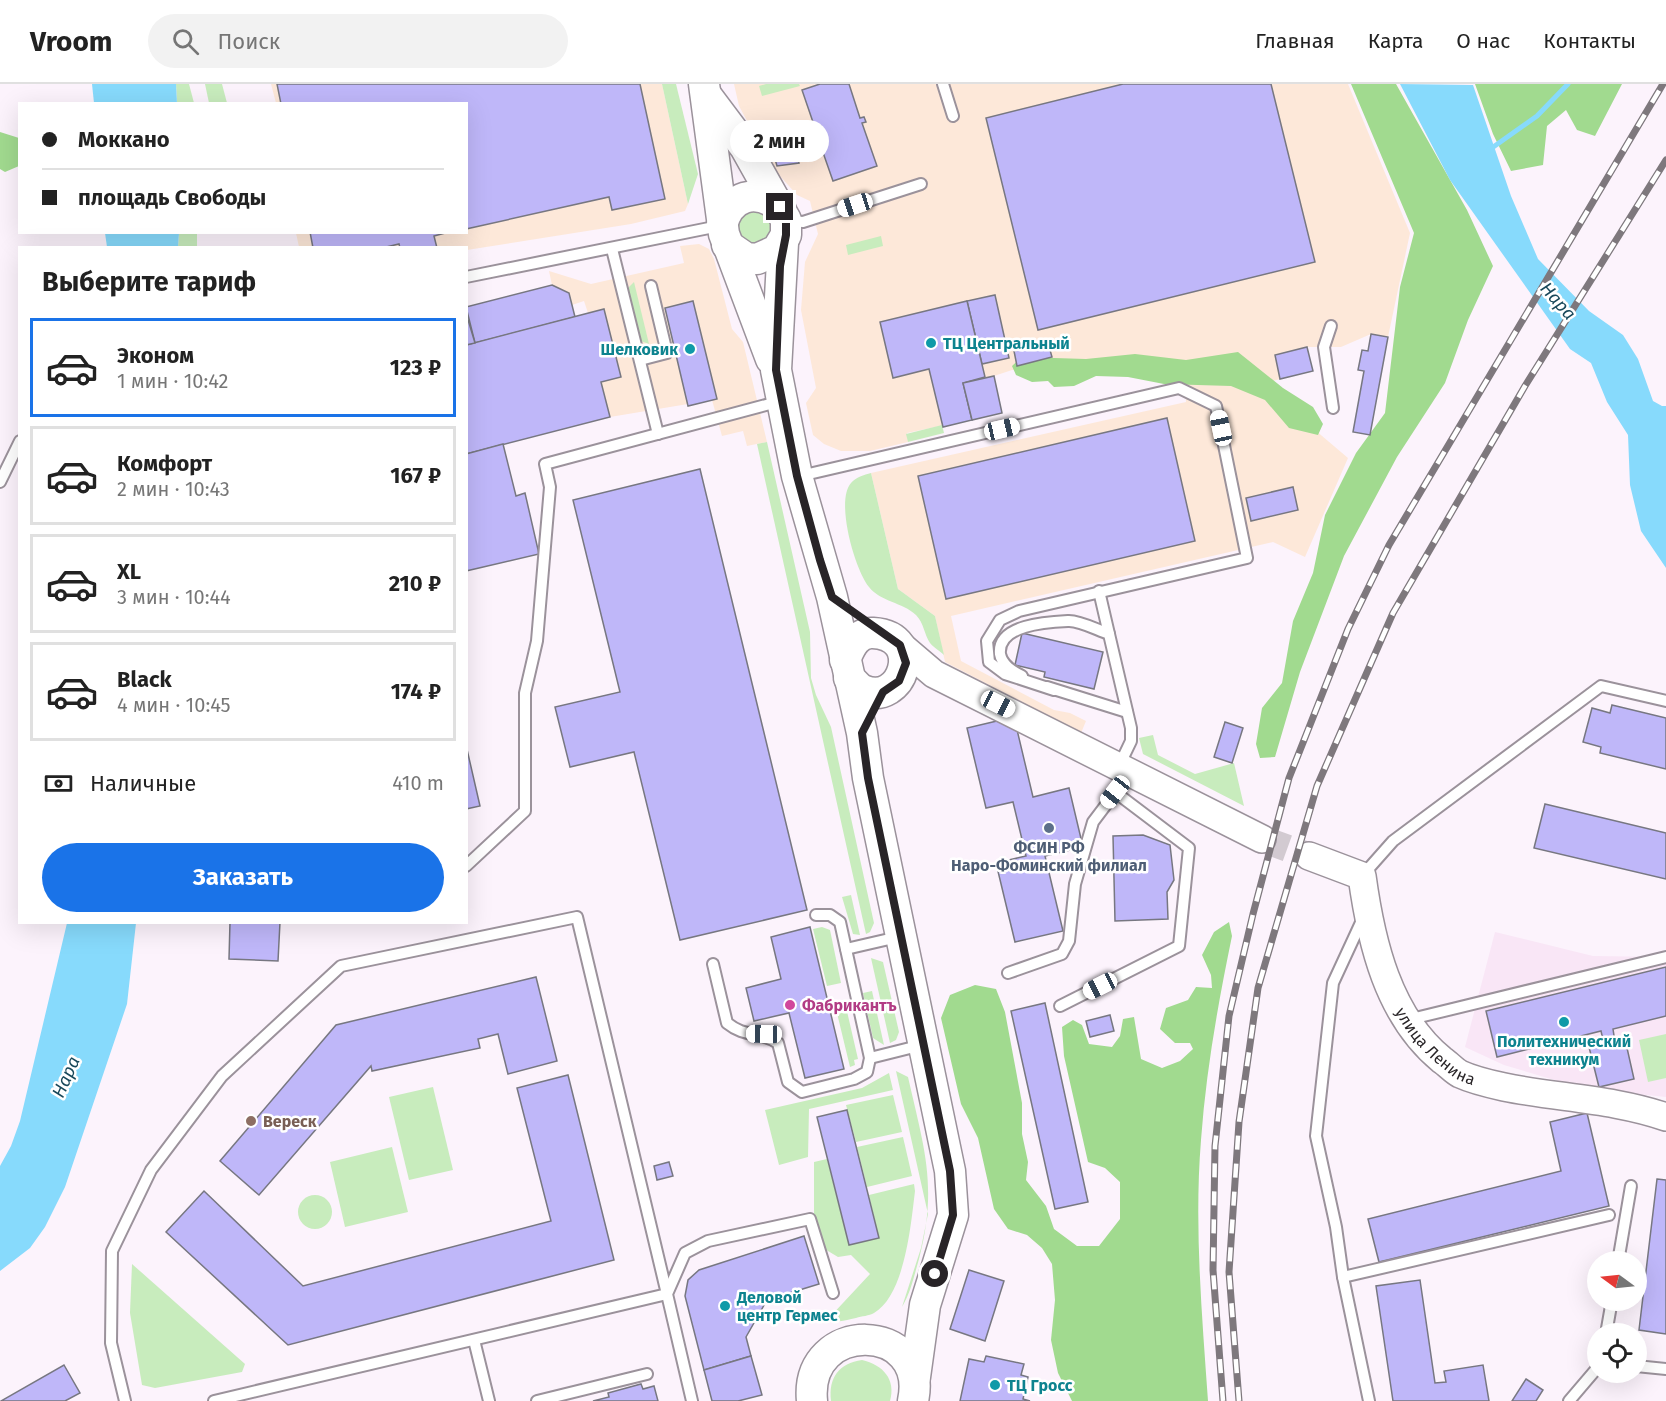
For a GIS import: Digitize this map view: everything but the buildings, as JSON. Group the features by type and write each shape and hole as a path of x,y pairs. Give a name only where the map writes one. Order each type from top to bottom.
{"main road":[{"path":"705,89 745,147 783,223 776,370"},
{"path":"705,89 725,235 776,370 797,476 832,597 862,733 868,778 950,1171 953,1215 925,1305 914,1389"},
{"path":"757,195 770,199 783,223 768,256 757,259 746,258 725,235 726,213 744,196 757,195"},
{"path":"832,597 893,639 906,663 862,733"},
{"path":"891,687 864,691 847,669 852,643 868,633 893,639"},
{"path":"875,1340 925,1305"},
{"path":"813,1401 813,1381 817,1369 831,1351 840,1344 852,1340 875,1340 896,1349 908,1362 914,1389"}],"street":[{"path":"893,639 934,674 1122,777 1262,839"},
{"path":"891,687 934,674"},
{"path":"1309,855 1362,876"},
{"name":"улица Ленина","path":"1362,876 1367,910 1381,968 1407,1020 1427,1047 1460,1073 1505,1087 1582,1098 1666,1117"}],"lane":[{"path":"943,84 952,116"},
{"path":"783,223 803,222 921,184"},
{"path":"468,277 612,249 725,235"},
{"path":"612,249 658,434"},
{"path":"640,360 667,354 651,286"},
{"path":"1330,326 1324,347 1333,408"},
{"path":"797,476 1179,388 1216,406 1247,558 1018,611 1000,620 987,641 989,662 1005,674 1127,712"},
{"path":"468,864 525,811 525,693 537,641 550,488 545,464 781,401"},
{"path":"0,482 18,445"},
{"path":"1008,972 1062,954 1068,941 1075,884 1092,822 1122,777 1131,741 1127,712 1099,591"},
{"path":"1054,690 1017,673 1003,663 1000,646 1007,635 1021,628 1072,621 1109,634"},
{"path":"1362,876 1393,841 1601,686 1666,702"},
{"path":"1060,1006 1179,946 1189,848 1122,777"},
{"path":"1367,910 1333,983 1316,1136 1369,1401"},
{"path":"713,964 727,1023 740,1034 764,1034 778,1043 788,1082 802,1092 854,1079 867,1072 870,1058 840,922 830,915 816,915"},
{"path":"125,1401 111,1343 112,1251 151,1170 222,1076 342,966 577,917 692,1401"},
{"path":"846,950 901,936"},
{"path":"1407,1020 1666,957"},
{"path":"870,1058 924,1044"},
{"path":"1620,1251 1631,1186"},
{"path":"1343,1276 1609,1215"},
{"path":"667,1294 685,1253 708,1241 810,1219 833,1293"},
{"path":"214,1401 667,1294"},
{"path":"474,1340 489,1401"},
{"path":"1647,1367 1666,1369"},
{"path":"537,1401 647,1374"},
{"path":"1569,1401 1587,1380"}],"shaded area":[{"path":"271,84 662,84 688,204 685,211 631,224 468,250 468,246 299,246 296,234 468,234 468,102 276,102"},
{"path":"734,84 1348,84 1410,233 1388,337 1371,334 1341,347 1307,347 1275,355 1280,379 1261,384 1348,458 1305,557 1273,542 951,616 961,661 1054,710 1070,713 1086,721 1081,733 945,662 935,616 898,589 871,473 1186,402 1184,377 1110,370 1012,370 994,376 1002,413 907,433 908,442 870,451 841,451 824,444 813,435 806,403 816,388 801,310 805,262 818,234 810,201 797,195 772,167 739,106"},
{"path":"699,244 709,249 714,259 732,329 743,342 767,442 747,446 743,431 722,436 712,400 610,417 601,382 621,376 604,309 588,313 584,301 572,305 569,293 552,285 549,271 591,284 684,263 680,246"},
{"path":"1495,932 1593,956 1666,957 1666,1097 1617,1092 1561,1082 1504,1065 1465,1047"}],"green space":[{"path":"176,84 189,84 194,102 177,102"},
{"path":"205,84 222,84 227,102 209,102"},
{"path":"662,84 676,84 698,174 688,204"},
{"path":"799,84 800,86 762,96 759,86"},
{"path":"1351,84 1396,84 1467,210 1493,266 1468,320 1445,383 1397,457 1344,556 1300,672 1275,757 1260,758 1256,744 1262,708 1282,683 1293,621 1313,573 1325,515 1356,453 1385,413 1400,287 1414,233"},
{"path":"1475,84 1622,84 1595,136 1577,130 1566,110 1547,126 1543,165 1511,171 1493,134"},
{"path":"792,126 802,131 808,152 799,163 789,127"},
{"path":"0,132 18,138 18,166 5,172 0,169"},
{"path":"760,202 779,235 745,252 731,215"},
{"path":"179,234 197,234 197,246 178,246"},
{"path":"881,236 883,246 848,255 846,245"},
{"path":"634,282 649,344 641,341 628,288"},
{"path":"1238,352 1283,388 1313,407 1323,424 1318,435 1289,428 1265,400 1231,386 1164,384 1128,377 1096,376 1074,386 1054,387 1048,381 1032,382 1016,375 1012,366 1022,357 1086,359 1135,354 1186,360"},
{"path":"942,425 944,433 908,442 906,434"},
{"path":"767,442 810,632 811,678 831,727 874,923 870,932 866,934 757,444"},
{"path":"871,473 898,589 935,616 944,655 930,643 916,615 874,592 858,566 849,535 845,504 851,483 860,476"},
{"path":"1153,735 1158,755 1195,774 1234,763 1244,806 1143,754 1139,738"},
{"path":"851,895 860,935 853,934 842,897"},
{"path":"1229,922 1232,936 1209,1063 1199,1172 1200,1270 1208,1401 1072,1401 1058,1373 1051,1340 1055,1300 1052,1264 1042,1248 1027,1235 1008,1229 994,1209 978,1138 961,1104 941,1018 950,995 975,985 996,989 1005,1012 1022,1103 1022,1134 1028,1162 1026,1180 1046,1206 1054,1229 1077,1246 1099,1246 1120,1219 1120,1182 1105,1168 1088,1162 1064,1056 1062,1027 1073,1020 1082,1025 1089,1044 1112,1047 1120,1036 1123,1019 1134,1017 1141,1059 1162,1068 1180,1061 1193,1049 1190,1043 1175,1043 1160,1029 1166,1008 1188,1000 1196,987 1212,988 1211,975 1202,955 1214,932"},
{"path":"822,927 830,930 841,983 827,986 813,929"},
{"path":"871,958 883,962 899,1032 896,1040 890,1043"},
{"path":"872,991 884,1045 873,1038 863,993"},
{"path":"846,1007 858,1059 854,1060 855,1065 850,1067 836,1009"},
{"path":"1666,1034 1666,1078 1648,1082 1639,1040"},
{"path":"896,1071 908,1077 924,1147 928,1188 927,1211"},
{"path":"889,1073 893,1090 809,1109 808,1157 779,1165 765,1110 862,1088"},
{"path":"433,1087 453,1170 409,1180 389,1097"},
{"path":"893,1095 902,1132 856,1142 846,1105"},
{"path":"903,1137 912,1176 867,1187 857,1147"},
{"path":"392,1147 408,1212 345,1227 330,1162"},
{"path":"827,1159 849,1245 879,1238 869,1195 914,1184 915,1191 905,1258 893,1291 874,1313 842,1321 829,1318 870,1274 851,1255 838,1257 823,1248 814,1215 814,1162"},
{"path":"315,1195 327,1200 332,1212 327,1224 315,1229 303,1224 298,1212 303,1200"},
{"path":"926,1226 919,1259 914,1278 902,1307 921,1248"},
{"path":"132,1264 245,1364 242,1372 155,1388 142,1385 130,1313"},
{"path":"862,1360 876,1365 886,1374 891,1386 890,1401 831,1401 831,1385 837,1373 847,1364"}],"water":[{"path":"92,84 176,84 177,102 94,102"},
{"name":"Нара","path":"1400,84 1473,85 1511,196 1538,259 1589,311 1623,335 1638,359 1653,401 1666,406 1666,568 1641,531 1630,485 1628,435 1607,402 1591,363 1570,349 1450,180"},
{"path":"105,234 179,234 178,246 107,246"},
{"name":"Нара","path":"67,924 136,924 127,1004 65,1187 45,1227 30,1248 0,1271 0,1166 11,1146 20,1121"}],"waterway":[{"path":"1489,150 1537,116 1568,84"}],"tunnel":[{"path":"1262,839 1309,856"}],"railway":[{"path":"1223,1401 1213,1270 1215,1146 1229,1016 1289,778 1348,629 1389,545 1663,84"},
{"path":"1239,1401 1229,1272 1239,1122 1258,988 1317,786 1393,613 1525,386 1666,160"}],"place":[{"name":"ТЦ Центральный","path":"931,343"},
{"name":"Шелковик","path":"690,349"},
{"name":"ФСИН РФ Наро-Фоминский филиал","path":"1049,828"},
{"name":"Фабрикантъ","path":"790,1005"},
{"name":"Политехнический техникум","path":"1564,1022"},
{"name":"Вереcк","path":"251,1121"},
{"name":"Деловой центр Гермес","path":"725,1306"},
{"name":"ТЦ Гросс","path":"995,1385"}],"route":[{"path":"780,207 786,220 786,235 780,266 776,370 797,476 820,560 832,597 900,645 906,663 899,681 883,692 862,733 868,778 950,1171 953,1215 935,1274"}]}
